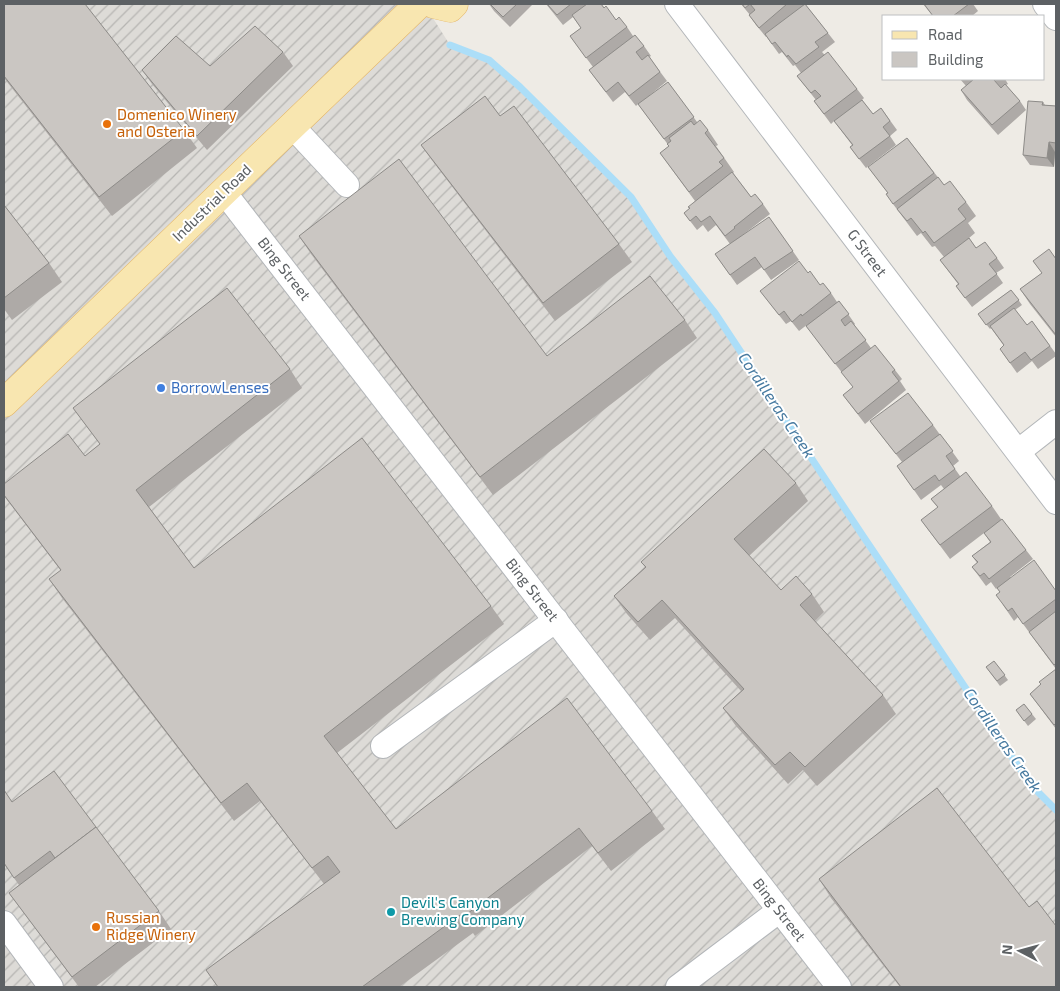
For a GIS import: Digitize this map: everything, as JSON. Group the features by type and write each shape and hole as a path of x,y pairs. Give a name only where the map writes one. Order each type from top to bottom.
{"main road":[{"name":"Industrial Road","path":"4,403 419,4"},
{"path":"434,4 450,8 454,4"}],"street":[{"name":"G Street","path":"677,4 1056,502"},
{"path":"1046,4 1056,18"},
{"path":"292,126 347,185"},
{"name":"Bing Street","path":"224,192 839,987"},
{"path":"1019,451 1056,422"},
{"path":"383,746 556,620"},
{"path":"678,987 780,910"},
{"path":"4,923 51,987"}],"shaded area":[{"path":"4,4 424,4 450,45 489,60 520,87 631,197 670,256 715,313 1031,785 1056,810 1056,987 4,987"}],"building":[{"path":"4,4 85,4 184,130 99,197 4,76"},
{"path":"490,4 517,4 503,17"},
{"path":"547,4 571,4 557,15"},
{"path":"587,4 601,4 604,8 606,6 616,20 619,17 627,27 586,58 570,36 581,28 572,15"},
{"path":"742,4 750,4 745,8"},
{"path":"750,4 787,4 759,28 749,15 755,10"},
{"path":"805,4 828,33 815,42 819,47 796,64 788,55 787,57 775,42 772,44 765,34"},
{"path":"924,4 969,4 954,15 932,15"},
{"path":"255,26 283,52 197,136 142,70 176,36 210,66"},
{"path":"635,35 644,46 636,52 642,60 648,55 660,72 629,96 618,82 606,92 589,70"},
{"path":"828,52 857,89 824,114 814,101 821,96 815,90 811,93 797,76"},
{"path":"973,80 994,80 1001,88 1005,84 1020,101 992,125 961,90"},
{"path":"668,82 694,117 664,139 638,104"},
{"path":"485,96 500,116 514,106 619,244 543,303 421,145"},
{"path":"862,100 873,114 881,108 890,121 883,127 890,136 859,159 850,147 853,145 834,121"},
{"path":"1028,101 1043,102 1042,105 1056,106 1056,143 1049,142 1047,158 1023,155"},
{"path":"700,120 708,130 705,133 724,158 719,162 723,166 689,192 660,153 669,146 667,144 671,141 669,138 691,121 694,125"},
{"path":"907,138 934,173 893,204 886,194 888,193 868,167"},
{"path":"399,159 547,356 650,276 685,320 480,477 299,236"},
{"path":"732,172 751,197 755,194 763,204 725,236 710,216 701,222 696,216 690,221 684,213 690,208 688,207"},
{"path":"938,177 944,185 950,181 966,202 958,209 966,219 934,243 925,231 923,233 911,218 907,221 897,209"},
{"path":"4,205 49,263 4,298"},
{"path":"769,217 793,251 764,270 755,257 730,275 715,254"},
{"path":"969,238 976,248 985,242 997,258 989,264 997,274 965,298 956,286 959,284 940,260"},
{"path":"1049,249 1056,259 1056,335 1020,289 1042,273 1033,261"},
{"path":"799,261 808,273 810,271 820,285 823,283 831,293 792,322 784,311 779,315 760,291"},
{"path":"227,288 290,369 136,490 194,568 362,438 491,606 324,736 396,829 567,698 652,811 598,853 579,828 463,917 460,915 362,987 218,987 206,970 340,872 328,856 312,868 247,783 221,803 49,579 61,570 4,495 4,484 68,434 85,456 100,444 73,408"},
{"path":"1011,290 1019,300 986,325 978,314"},
{"path":"839,301 849,314 841,320 845,326 851,321 866,340 835,364 806,326"},
{"path":"1014,308 1027,325 1032,321 1050,346 1031,360 1025,352 1010,363 1000,349 1004,345 990,326"},
{"path":"875,345 895,370 892,372 899,381 858,414 843,395 853,387 841,372"},
{"path":"908,393 933,425 896,454 870,421"},
{"path":"940,434 953,451 946,456 955,469 939,481 935,475 914,490 897,466"},
{"path":"764,449 796,483 734,539 781,590 796,576 812,594 800,605 883,695 805,767 790,752 775,765 723,708 744,689 662,600 638,622 614,596 646,567 641,562"},
{"path":"966,472 992,506 940,545 921,520 938,507 931,499"},
{"path":"1002,519 1026,550 989,579 984,573 980,576 972,567 978,562 972,556 991,542 984,533"},
{"path":"1034,560 1056,591 1056,599 1023,624 1012,608 1008,611 996,595 1000,592 997,588"},
{"path":"1056,611 1056,663 1054,665 1029,632"},
{"path":"994,661 1005,675 997,681 986,667"},
{"path":"1056,669 1056,723 1054,725 1030,694 1041,684 1039,682"},
{"path":"1024,704 1032,714 1024,721 1016,710"},
{"path":"54,771 96,827 55,858 50,851 14,878 4,863 4,790 12,802"},
{"path":"937,788 1029,907 1037,901 1056,926 1056,987 901,987 819,879"},
{"path":"96,827 159,911 72,977 9,893"}],"waterway":[{"name":"Cordilleras Creek","path":"450,45 489,60 520,87 631,197 670,256 715,313 1031,785 1056,810"}],"place":[{"name":"Domenico Winery and Osteria","path":"107,124"},
{"name":"BorrowLenses","path":"161,388"},
{"name":"Devil's Canyon Brewing Company","path":"391,912"},
{"name":"Russian Ridge Winery","path":"96,927"}]}
